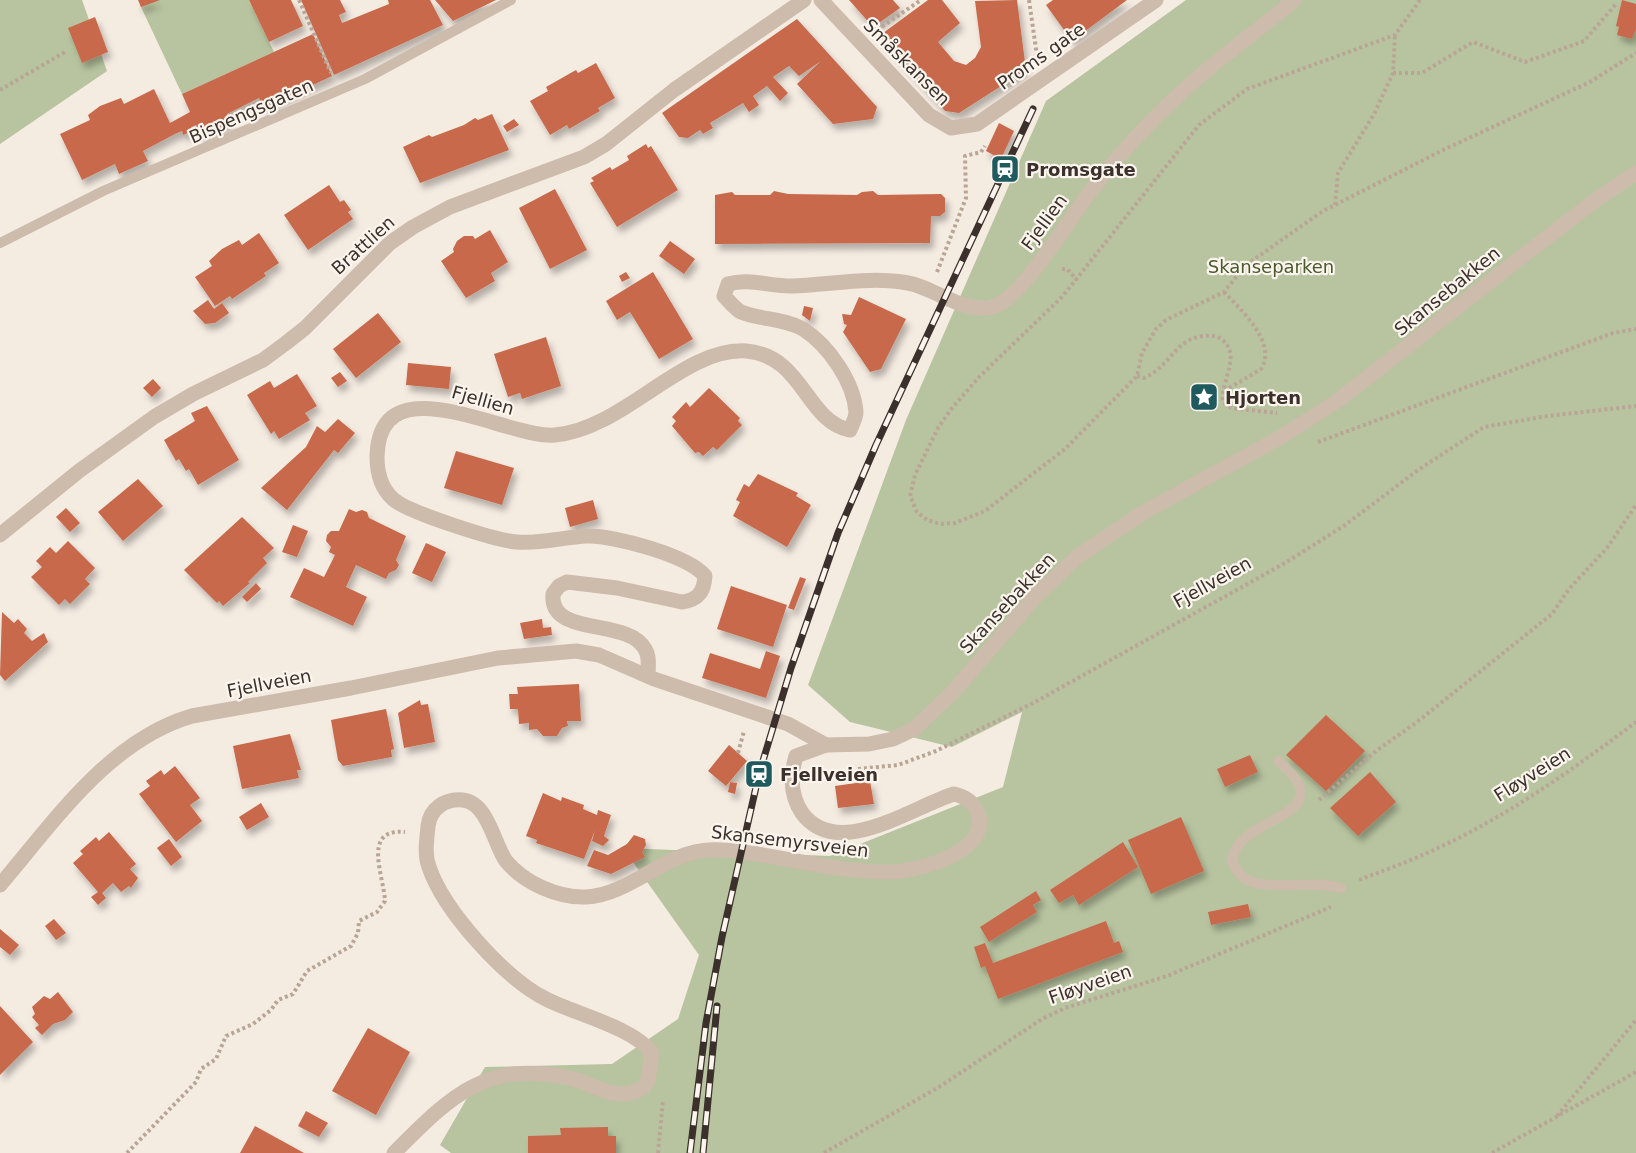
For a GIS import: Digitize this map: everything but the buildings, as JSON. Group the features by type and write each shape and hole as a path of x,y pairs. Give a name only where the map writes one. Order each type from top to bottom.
{"street":[{"name":"Brattlien","path":"0,536 79,471 154,417 193,394 263,360 286,343 305,328 390,243 413,227 480,195 536,177 584,158 606,144 674,90 804,0"},
{"name":"Småskansen","path":"821,0 929,115 951,128 977,124"},
{"name":"Proms gate","path":"977,124 1156,0"},
{"name":"Fjellien","path":"648,676 649,657 645,647 635,638 563,619 554,608 553,594 559,586 567,582 617,588 682,602 691,601 698,597 704,587 705,576 698,567 648,549 590,536 515,542 498,539 411,509 393,499 376,474 377,449 383,429 397,415 426,406 451,410 522,432 555,435 615,415 703,360 728,351 749,351 768,357 789,370 826,417 837,427 850,430 856,414 850,390 839,368 826,350 802,329 780,320 739,311 724,296 728,284 741,281 789,286 866,280 909,283 975,308 995,306 1010,296 1056,239 1088,194 1128,148 1201,75 1294,0"},
{"name":"Skansebakken","path":"826,744 868,744 893,739 914,729 952,693 1036,596 1077,557 1144,512 1281,437 1340,399 1553,232 1636,173"},
{"name":"Fjellveien","path":"0,885 91,782 146,735 169,723 192,716 351,688 498,658 576,651 599,655 648,676 788,724 826,744"},
{"name":"Skansemyrsveien","path":"394,1153 439,1108 483,1081 510,1072 569,1078 619,1096 629,1096 643,1088 648,1080 652,1064 652,1053 635,1038 545,999 492,959 444,898 428,866 429,816 442,803 464,800 480,810 496,844 514,870 537,886 566,895 587,897 615,889 693,851 711,848 874,872 903,871 954,855 970,844 978,830 979,817 975,806 966,797 954,794 860,832 841,834 825,831 810,823 797,806 791,773 796,756 826,744"}],"lane":[{"name":"Bispengsgaten","path":"0,243 104,191 365,79 511,0"},
{"path":"1279,761 1297,782 1300,793 1298,800 1286,814 1247,834 1238,843 1232,862 1244,879 1255,882 1316,882 1341,888"}],"path":[{"path":"299,0 338,90"},
{"path":"859,43 921,0"},
{"path":"1029,0 1037,57"},
{"path":"1335,205 1338,173 1369,124 1393,73 1395,35 1420,0"},
{"path":"1393,73 1422,73 1473,42 1525,62 1584,41 1616,4"},
{"path":"1395,35 1246,89 1199,125 1062,297 980,376 952,408 922,457 912,486 912,503 927,520 940,524 955,523 986,511 1065,449 1137,376 1142,353 1156,329 1166,320 1191,306 1224,292 1238,274 1259,255 1335,205 1443,150 1590,82 1636,53"},
{"path":"0,90 65,52"},
{"path":"909,283 911,269 935,276 966,198 965,156 981,153 993,133 977,124"},
{"path":"1003,155 1005,169"},
{"path":"1224,292 1245,314 1265,350 1261,369 1225,391"},
{"path":"1137,376 1144,378 1158,370 1181,344 1191,338 1216,336 1229,347 1232,357 1223,402 1231,408 1277,413 1281,437 1298,451 1527,364 1613,333 1636,329"},
{"name":"Fjellveien","path":"826,744 833,760 840,766 865,769 898,765 936,751 1035,702 1286,563 1346,525 1418,470 1484,427 1548,416 1636,406"},
{"path":"1298,800 1315,802 1325,797 1376,751 1417,722 1552,614 1569,589 1608,548 1636,505"},
{"name":"Fløyveien","path":"824,1153 939,1087 1042,1019 1065,1008 1167,976 1333,906 1341,897 1341,888 1428,852 1476,828 1548,785 1636,722"},
{"path":"126,1153 196,1082 201,1069 216,1059 226,1036 253,1024 271,1010 278,1000 292,994 307,971 351,946 358,933 359,921 377,912 385,900 377,858 378,846 385,836 396,831 427,834"},
{"path":"1555,1119 1636,1020"},
{"path":"1492,1153 1636,1072"},
{"path":"658,1153 663,1100"}],"green space":[{"path":"0,0 82,0 107,71 0,144"},
{"path":"157,0 249,0 274,52 182,94 140,5"},
{"name":"Skanseparken","path":"1186,0 1636,0 1636,1153 451,1153 440,1145 485,1067 612,1064 678,1019 699,955 623,848 830,856 1003,787 1022,712 952,747 850,722 808,685 906,420 1046,101"}],"railway":[{"path":"690,1153 706,1023 722,937 759,774 791,668 838,533 876,445 1033,109"},
{"path":"703,1153 717,1006"}],"place":[{"name":"Promsgate","path":"1005,169"},
{"name":"Hjorten","path":"1204,397"},
{"name":"Fjellveien","path":"759,774"}]}
